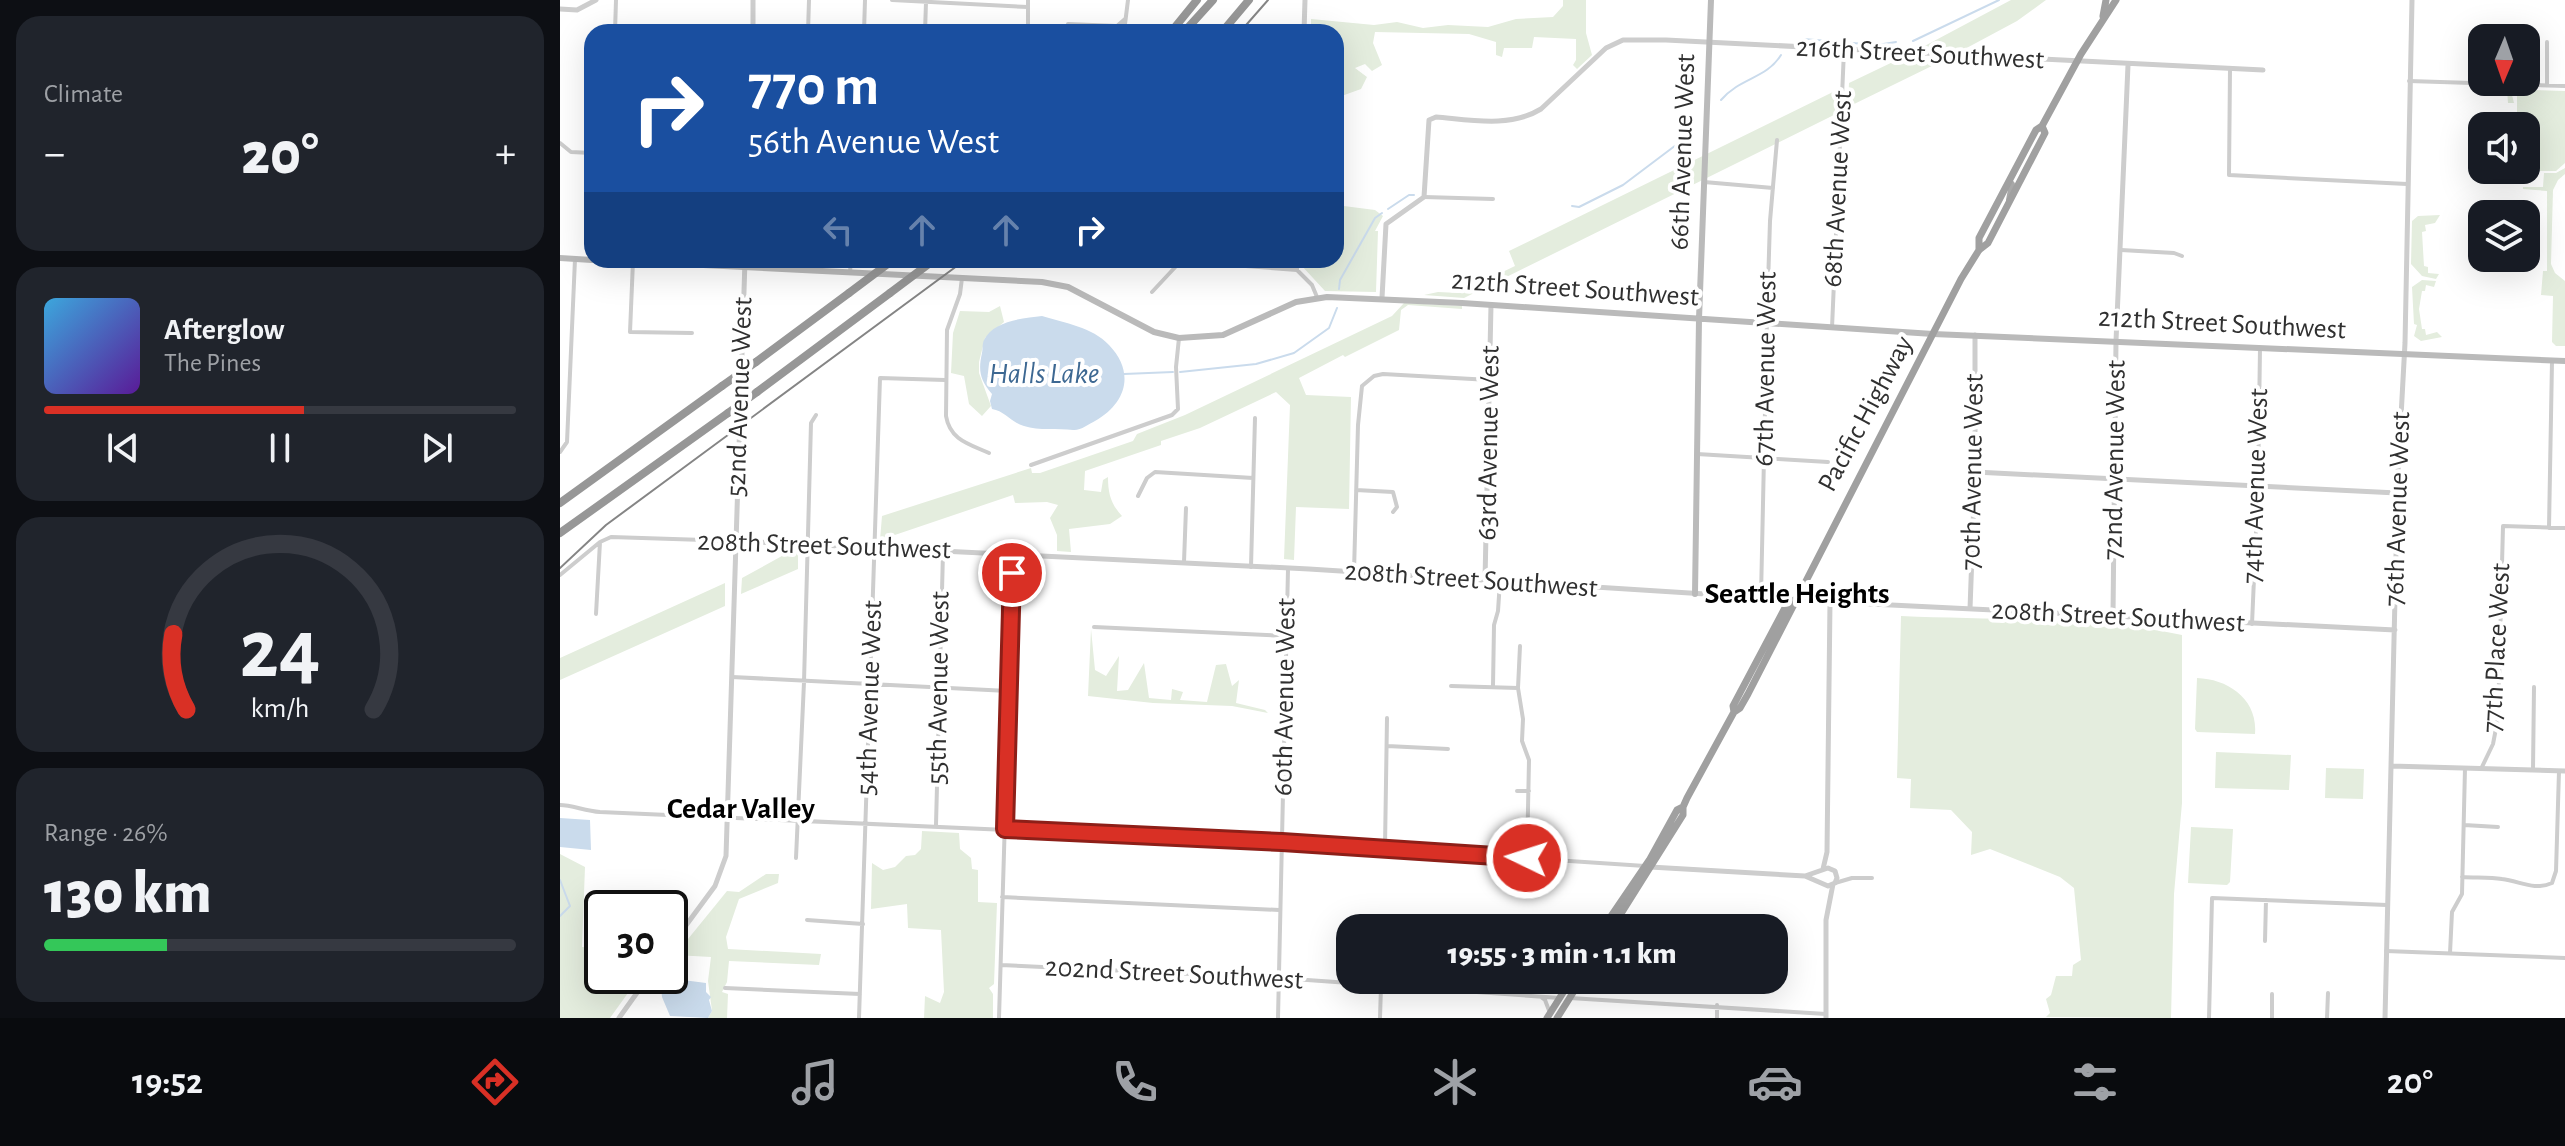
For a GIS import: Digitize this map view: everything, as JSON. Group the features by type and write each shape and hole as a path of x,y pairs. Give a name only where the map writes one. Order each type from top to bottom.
{"highway":[{"path":"1178,24 1197,0"},
{"path":"1191,24 1213,0"},
{"path":"1229,24 1249,0"},
{"name":"Pacific Highway","path":"2102,18 2106,0"},
{"name":"Pacific Highway","path":"1979,250 1979,238 2036,130 2042,126 2076,62 2116,0"},
{"name":"Pacific Highway","path":"1744,692 1750,672 1786,606 1794,600 1933,334 1979,250 1988,243 2045,133 2042,126"},
{"path":"560,503 882,268"},
{"path":"560,534 923,268"},
{"name":"Pacific Highway","path":"1620,914 1677,810 1683,807 1735,711 1733,706 1794,607 1794,600"},
{"name":"Pacific Highway","path":"1613,914 1648,867"},
{"path":"1551,1016 1564,994"},
{"path":"1551,1016 1572,994"}],"main road":[{"name":"66th Avenue West","path":"1695,594 1699,319 1711,0"},
{"path":"2009,181 2012,185 2009,203"},
{"path":"560,258 584,260"},
{"name":"212th Street Southwest","path":"803,268 1042,282 1068,287 1154,332 1179,338 1223,335 1287,305 1317,297 1382,298 1933,334 2565,361"}],"street":[{"path":"560,9 577,10 596,0"},
{"path":"615,24 616,0"},
{"path":"753,0 753,24"},
{"path":"808,24 809,0"},
{"path":"864,24 865,0"},
{"path":"892,0 1028,7"},
{"path":"1028,0 1028,24"},
{"path":"1125,24 1128,0"},
{"path":"1304,24 1305,0"},
{"name":"76th Avenue West","path":"2385,1018 2412,0"},
{"path":"925,24 926,2"},
{"path":"1119,24 1125,19"},
{"name":"216th Street Southwest","path":"1424,197 1428,122 1431,119 1519,120 1541,109 1606,48 1623,40 2263,70"},
{"path":"2547,42 2547,85"},
{"name":"68th Avenue West","path":"1832,328 1844,50"},
{"name":"72nd Avenue West","path":"2113,616 2116,341 2128,65"},
{"path":"2230,69 2229,175 2407,184"},
{"path":"2409,81 2565,86"},
{"name":"67th Avenue West","path":"1761,598 1766,323 1777,140"},
{"path":"560,143 571,152 584,153"},
{"path":"1704,182 1774,188"},
{"path":"1382,298 1386,224 1424,197 1493,199"},
{"path":"2121,250 2182,256"},
{"path":"561,451 567,442 575,259"},
{"path":"633,268 630,332 692,333"},
{"name":"52nd Avenue West","path":"688,923 715,886 723,869 728,816 745,268"},
{"path":"850,268 850,272"},
{"path":"1152,292 1174,268"},
{"path":"1271,268 1297,270 1312,285 1317,297"},
{"path":"962,278 960,294 948,324 945,380 948,427 957,439 989,453"},
{"name":"63rd Avenue West","path":"1485,580 1491,305"},
{"name":"70th Avenue West","path":"1970,609 1975,472 1975,335"},
{"path":"1031,465 1172,415 1178,409 1176,367 1179,338"},
{"name":"74th Avenue West","path":"2252,624 2260,348"},
{"path":"2552,361 2549,528 2565,528"},
{"path":"1354,572 1360,394 1367,381 1383,374 1490,380"},
{"name":"54th Avenue West","path":"859,1018 880,378 945,380"},
{"path":"796,858 811,423 816,415"},
{"path":"1251,567 1255,418"},
{"path":"1697,454 1828,462"},
{"path":"1138,496 1147,478 1155,472 1253,478"},
{"path":"1975,472 2397,493"},
{"path":"1356,490 1393,492 1397,507 1393,512"},
{"path":"1184,562 1186,508"},
{"name":"77th Place West","path":"2481,769 2493,744 2498,718 2503,526 2549,528"},
{"name":"208th Street Southwest","path":"600,542 611,537 735,541 1184,562 1794,600 2395,630"},
{"path":"560,575 600,542"},
{"path":"596,614 600,542"},
{"name":"55th Avenue West","path":"936,825 943,551"},
{"path":"999,1018 1013,554"},
{"name":"60th Avenue West","path":"1278,1018 1288,568"},
{"path":"1493,686 1494,625 1500,581"},
{"path":"1570,998 1717,1005 1826,1016 1827,905 1819,878 1827,852 1830,602"},
{"path":"1094,627 1286,636"},
{"path":"1520,646 1518,688 1523,719 1522,741 1529,760 1527,858"},
{"path":"732,677 1008,691"},
{"path":"1451,686 1518,688"},
{"path":"2533,770 2534,687"},
{"path":"1385,847 1387,718"},
{"path":"1387,746 1448,749"},
{"path":"2391,766 2562,771 2556,871 2552,883 2522,885 2502,879 2462,877"},
{"path":"2450,953 2452,912 2462,894 2465,768"},
{"path":"1517,791 1529,791"},
{"path":"560,805 589,812 1385,847 1805,876 1834,884 1852,878 1872,878"},
{"path":"2464,825 2498,827"},
{"path":"1827,852 1837,878 1827,905"},
{"path":"1805,876 1822,870 1834,870 1852,878"},
{"path":"1002,897 1280,910"},
{"path":"2209,1018 2212,898 2387,905"},
{"path":"2265,941 2266,900"},
{"path":"807,920 863,924"},
{"path":"2386,951 2565,958"},
{"name":"202nd Street Southwest","path":"1001,965 1336,982"},
{"path":"725,988 860,994"},
{"path":"2327,1018 2328,993"},
{"path":"619,1018 636,994"},
{"path":"1380,1018 1381,994"},
{"name":"202nd Street Southwest","path":"1507,994 1560,998"},
{"path":"1584,994 1586,998"},
{"path":"2272,994 2272,1018"},
{"path":"1539,996 1545,1000 1551,1016"},
{"path":"1717,1005 1717,1018"}],"green space":[{"path":"1563,0 1586,0 1586,33 1592,55 1577,69 1573,65 1576,60 1576,39 1534,37 1532,48 1504,48 1502,57 1496,55 1496,42 1469,34 1375,32 1373,43 1382,65 1372,71 1365,64 1355,68 1367,77 1361,89 1344,95 1344,24 1311,24 1311,19 1374,25 1397,22 1423,28 1448,25 1488,27 1516,19 1553,17 1563,6"},
{"path":"2011,0 2046,0 2017,21 1961,51 1919,49"},
{"path":"1897,60 1940,62 1848,107 1849,83"},
{"path":"1837,90 1836,114 1464,298 1424,295 1459,293 1515,266 1509,251"},
{"path":"2540,90 2565,91 2565,163 2556,171 2540,171 2540,112 2517,112 2517,96 2540,96"},
{"path":"2565,168 2565,174 2553,190 2551,264 2555,273 2565,281 2565,346 2556,346 2552,342 2553,296 2541,295 2543,271 2547,271 2547,191 2523,187 2543,187 2544,173 2556,173"},
{"path":"1344,206 1375,210 1383,216 1375,231 1378,231 1376,292 1325,291 1304,268 1344,268"},
{"path":"2440,215 2435,223 2425,225 2426,231 2422,232 2424,266 2428,267 2428,273 2439,274 2436,279 2422,276 2411,264 2412,221 2418,216"},
{"path":"2422,280 2436,281 2434,287 2426,285 2425,291 2422,291 2419,309 2422,329 2425,329 2426,335 2437,332 2442,337 2421,341 2414,336 2417,325 2414,324 2412,287"},
{"path":"1404,303 1462,306 1462,309 1408,305 1401,310 1399,330 1299,378 1306,395 1351,397 1349,509 1296,507 1294,560 1284,559 1290,405 1276,392 1200,428 1161,441 1161,445 1085,471 1084,490 1101,492 1103,480 1108,477 1111,498 1122,516 1110,524 1069,529 1071,552 1057,551 1057,535 1050,518 1058,505 1047,502 1015,503 1013,495 880,540 882,516 1031,468 1032,473 1040,473 1133,441 1137,434 1185,415 1392,316"},
{"path":"1000,306 1004,322 985,338 979,362 979,373 991,406 982,416 969,404 964,376 951,373 953,333 960,311 989,312"},
{"path":"791,551 798,551 798,569 741,594 742,578"},
{"path":"725,583 725,606 560,680 560,658"},
{"path":"1901,616 2079,622 2182,635 2182,803 2174,894 2171,1018 2046,1017 2050,1013 2046,999 2051,995 2056,976 2072,976 2073,965 2081,960 2074,888 2060,877 1990,849 1971,855 1972,832 1951,810 1910,808 1911,779 1897,778"},
{"path":"1091,629 1095,670 1106,676 1119,656 1117,691 1128,690 1144,663 1149,698 1171,700 1172,689 1183,692 1180,700 1207,702 1216,665 1226,664 1232,686 1239,680 1236,703 1268,713 1232,706 1153,703 1088,696"},
{"path":"2197,678 2220,682 2239,693 2252,711 2255,734 2197,732"},
{"path":"2216,752 2291,755 2289,790 2215,788"},
{"path":"2326,768 2364,769 2363,799 2325,798"},
{"path":"2191,827 2233,829 2230,882 2227,885 2188,883"},
{"path":"922,831 959,833 960,849 971,858 972,869 978,870 978,902 997,903 994,984 989,988 993,994 993,1018 924,1018 925,996 940,1003 944,992 941,930 908,928 907,904 871,909 872,863 883,870 895,867 906,856 915,855 921,849"},
{"path":"560,854 585,867 584,994 627,994 610,1018 560,1018"},
{"path":"766,874 779,874 778,883 739,899 726,937 728,949 821,954 819,965 729,961 727,982 722,992 728,994 727,1018 708,1018 712,1011 708,981 711,957 688,956 688,939 727,891 739,892"}],"water":[{"name":"Halls Lake","path":"1042,316 1095,334 1109,345 1122,366 1124,386 1114,405 1106,414 1079,429 1024,426 992,409 992,394 981,375 984,340 1001,325"},
{"path":"560,818 590,820 591,850 560,847"},
{"path":"688,981 706,983 712,1011 708,1018 670,1016 662,994 688,994"}],"waterway":[{"path":"1913,41 1999,0"},
{"path":"1803,39 1877,45 1896,42"},
{"path":"1721,100 1768,69 1781,55"},
{"path":"1572,206 1579,207 1623,185 1692,133"},
{"path":"1388,209 1414,195"},
{"path":"1339,289 1340,280 1375,218 1382,213"},
{"path":"1180,372 1256,364 1294,353 1329,328 1337,308"},
{"path":"1124,374 1173,372"},
{"path":"560,880 570,906 560,916"}],"tram line":[{"path":"1247,24 1268,0"},
{"path":"560,568 606,525 954,268"}],"district":[{"name":"Seattle Heights","path":"1797,594"},
{"name":"Cedar Valley","path":"741,809"}],"route":[{"path":"1012,573 1005,829 1385,847 1527,858"}]}
